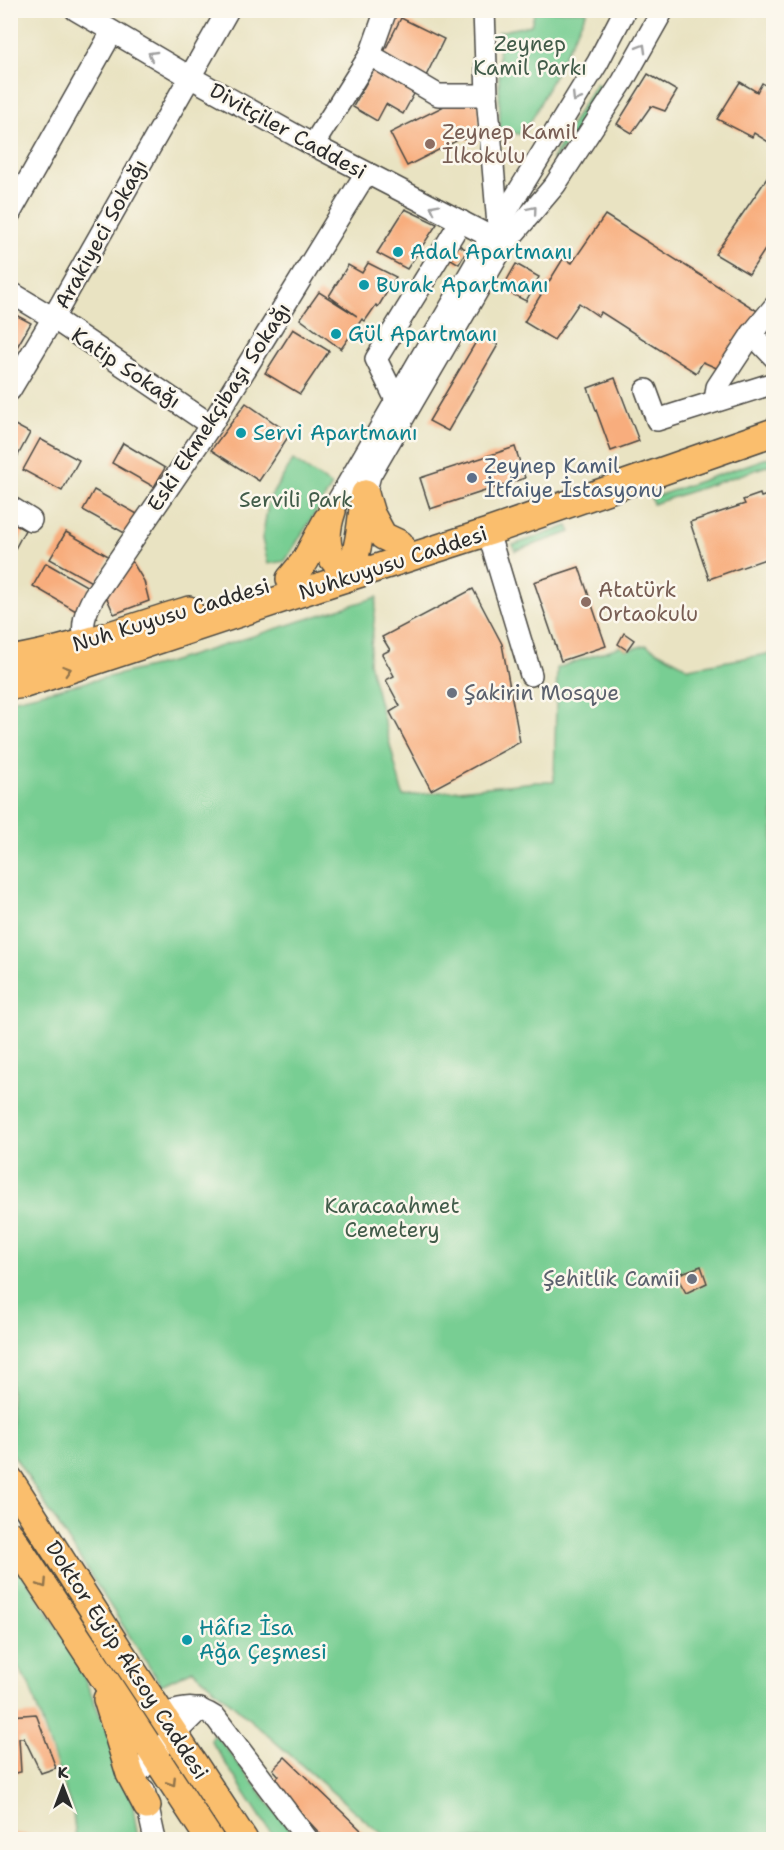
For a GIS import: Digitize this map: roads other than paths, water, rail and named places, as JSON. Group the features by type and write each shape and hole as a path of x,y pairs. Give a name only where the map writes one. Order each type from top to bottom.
{"main road":[{"path":"495,521 774,416"},
{"name":"Nuhkuyusu Caddesi","path":"10,686 25,684 352,568 774,432"},
{"path":"365,494 371,514 383,536 400,544"},
{"path":"332,511 326,536 328,550 352,568 365,494"},
{"path":"290,579 305,561 332,511"},
{"name":"Nuh Kuyusu Caddesi","path":"10,660 35,656 85,642 290,579 352,568 400,544 462,524 495,521"},
{"name":"Doktor Eyüp Aksoy Caddesi","path":"10,1480 244,1839"},
{"name":"Doktor Eyüp Aksoy Caddesi","path":"10,1535 129,1716 147,1762 210,1839"},
{"path":"96,1666 130,1774 147,1806"}],"street":[{"name":"Divitçiler Caddesi","path":"76,10 108,23 190,77 313,145 461,221 498,236"},
{"name":"Arakiyeci Sokağı","path":"10,390 54,318 228,10"},
{"path":"313,145 370,54 386,10"},
{"path":"484,10 498,236"},
{"path":"365,494 370,475 498,236 598,62 625,10"},
{"path":"332,511 396,400 498,236 555,185 623,81 663,10"},
{"path":"10,213 108,23"},
{"path":"370,54 438,95 488,95"},
{"name":"Eski Ekmekçibaşı Sokağı","path":"85,642 83,634 85,614 94,596 211,425 366,173"},
{"path":"396,400 376,359 461,221"},
{"name":"Katip Sokağı","path":"10,292 54,318 211,425"},
{"path":"715,402 717,387 752,334 774,307"},
{"path":"752,334 774,357"},
{"path":"646,390 657,420 773,386"},
{"path":"10,507 31,520"},
{"path":"495,521 531,675"},
{"path":"121,1653 129,1716"},
{"path":"155,1839 147,1806 147,1762 168,1725 200,1709 216,1718 308,1839"}],"place":[{"name":"Zeynep Kamil İlkokulu","path":"430,144"},
{"name":"Adal Apartmanı","path":"398,252"},
{"name":"Burak Apartmanı","path":"364,285"},
{"name":"Gül Apartmanı","path":"336,334"},
{"name":"Servi Apartmanı","path":"241,433"},
{"name":"Zeynep Kamil İtfaiye İstasyonu","path":"472,478"},
{"name":"Atatürk Ortaokulu","path":"586,602"},
{"name":"Şakirin Mosque","path":"452,693"},
{"name":"Şehitlik Camii","path":"692,1279"},
{"name":"Hâfız İsa Ağa Çeşmesi","path":"187,1640"}],"park label":[{"name":"Zeynep Kamil Parkı","path":"530,56"},
{"name":"Servili Park","path":"296,500"},
{"name":"Karacaahmet Cemetery","path":"392,1218"}]}
